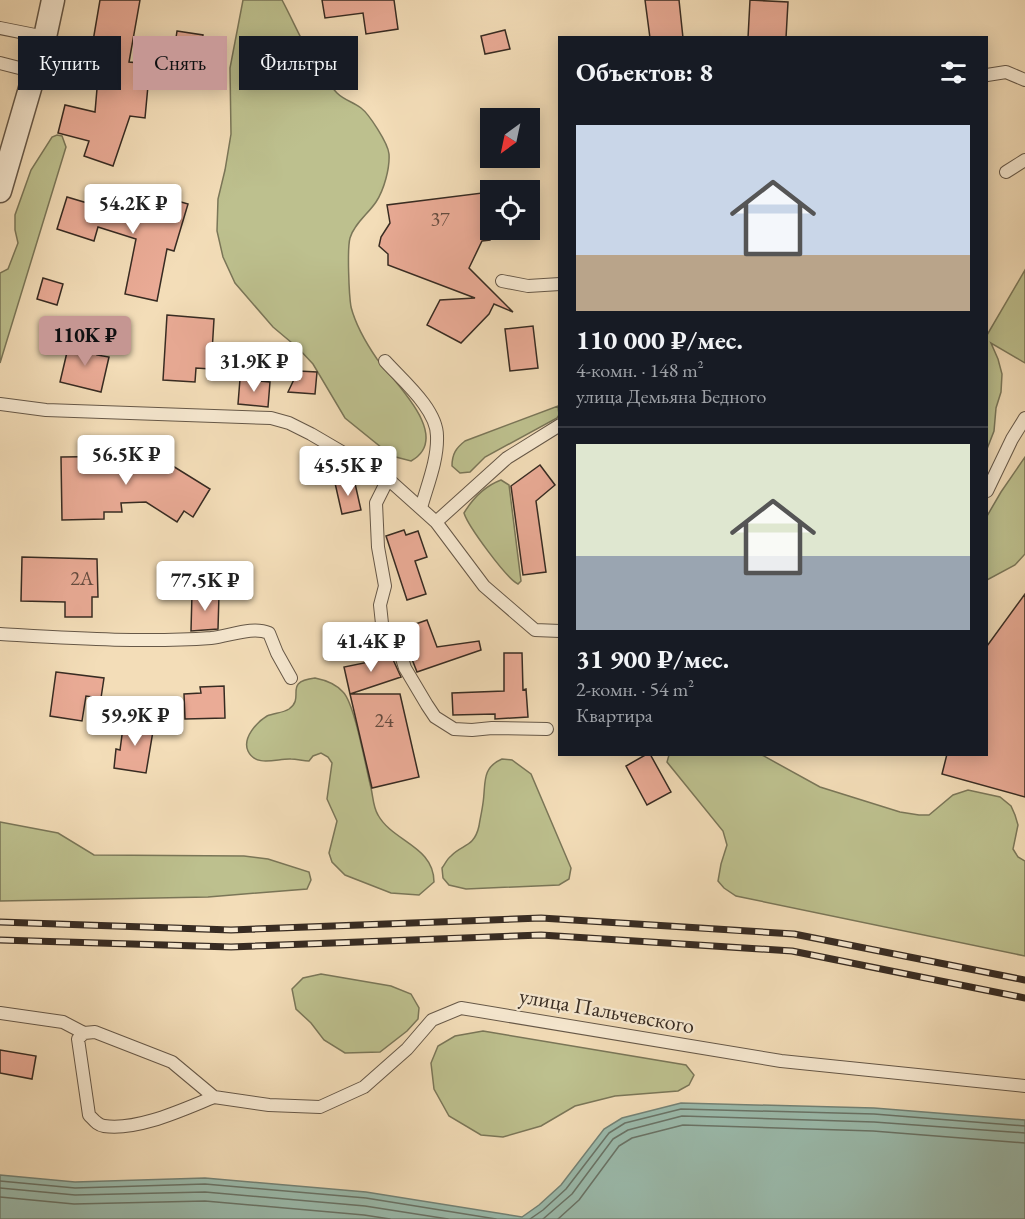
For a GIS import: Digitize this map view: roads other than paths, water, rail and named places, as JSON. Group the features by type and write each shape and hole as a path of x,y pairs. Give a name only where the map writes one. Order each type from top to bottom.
{"street":[{"path":"45,36 53,0"},
{"path":"0,191 30,90"}],"lane":[{"path":"0,28 40,36"},
{"path":"0,63 18,68"},
{"path":"988,75 1006,72 1025,80"},
{"path":"1006,172 1025,160"},
{"path":"502,281 528,286 558,284"},
{"path":"385,361 418,397 431,417 437,435 433,465 421,508"},
{"path":"0,404 46,410 272,418 289,423 388,479 436,522 484,586 535,630 558,631"},
{"path":"988,489 1012,439 1025,418"},
{"path":"436,522 507,458 558,426"},
{"path":"388,479 376,503 378,547 385,586 380,605 383,633 400,652 405,669 435,717 454,729 547,729"},
{"path":"0,634 173,639 213,638 260,629 269,633 291,678"},
{"path":"334,653 368,643 383,633"},
{"name":"улица Пальчевского","path":"0,1013 63,1022 84,1033 95,1032 172,1062 214,1096 269,1105 320,1107 364,1087 407,1049 432,1020 461,1008 781,1061 1025,1086"},
{"path":"84,1033 78,1039 89,1115 96,1123 104,1126 127,1125 165,1118 214,1096"}],"water":[{"path":"681,1103 874,1108 1025,1120 1025,1219 0,1219 0,1175 75,1182 205,1178 366,1192 522,1217 561,1185 604,1129 622,1118"}],"railway":[{"path":"0,922 231,930 541,918 794,934 1025,980"},
{"path":"0,940 231,947 541,935 792,951 1025,998"}]}
